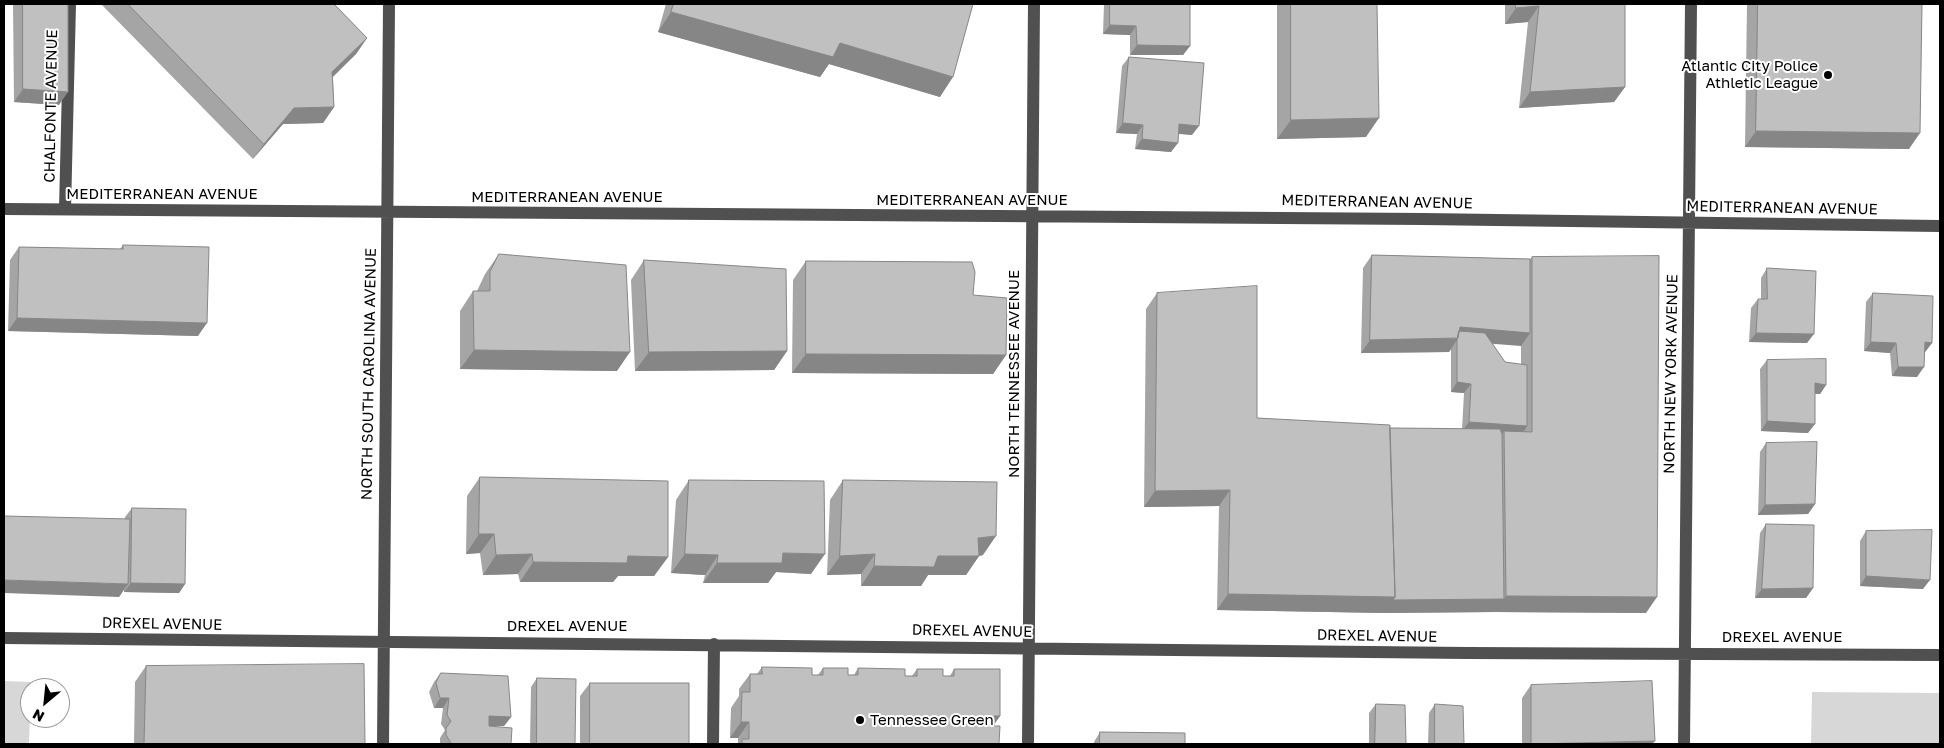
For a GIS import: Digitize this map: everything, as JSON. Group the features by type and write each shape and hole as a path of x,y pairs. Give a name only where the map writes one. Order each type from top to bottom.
{"street":[{"name":"CHALFONTE AVENUE","path":"64,209 70,4"},
{"name":"NORTH SOUTH CAROLINA AVENUE","path":"383,744 389,4"},
{"name":"NORTH TENNESSEE AVENUE","path":"1028,744 1034,4"},
{"name":"NORTH NEW YORK AVENUE","path":"1684,744 1691,4"},
{"name":"MEDITERRANEAN AVENUE","path":"4,209 1423,218 1940,226"},
{"name":"DREXEL AVENUE","path":"4,638 1467,653 1686,652 1940,655"},
{"path":"713,744 714,644"}],"shaded area":[{"path":"4,681 20,682 20,728 30,728 29,744 4,744"},
{"path":"1812,692 1940,693 1940,744 1811,744"}],"building":[{"path":"23,4 68,4 68,92 23,89"},
{"path":"128,4 334,4 367,38 332,72 334,107 294,108 264,144"},
{"path":"674,4 973,4 953,77 840,43 833,57 671,12"},
{"path":"1110,4 1190,4 1190,46 1137,45 1136,26 1110,25"},
{"path":"1291,4 1377,4 1379,118 1291,120"},
{"path":"1516,4 1625,4 1625,87 1530,92 1539,6 1516,8"},
{"name":"Atlantic City Police Athletic League","path":"1758,4 1922,4 1920,133 1756,131"},
{"path":"1129,57 1204,63 1199,126 1179,124 1178,143 1142,139 1143,125 1123,123"},
{"path":"123,245 209,247 207,323 17,318 19,247 123,249"},
{"path":"499,254 626,265 630,352 474,350 473,291 490,291 490,272"},
{"path":"1372,255 1530,259 1530,333 1460,327 1458,338 1370,340"},
{"path":"1659,256 1657,597 1506,596 1504,431 1532,432 1532,257"},
{"path":"644,260 786,269 787,351 649,352"},
{"path":"806,261 972,262 975,272 973,295 1007,298 1006,355 806,354"},
{"path":"1767,268 1816,271 1814,334 1756,333 1758,299 1767,299"},
{"path":"1257,286 1257,418 1390,425 1395,597 1228,594 1230,490 1155,491 1157,293"},
{"path":"1873,293 1933,296 1932,343 1925,342 1924,367 1898,367 1896,343 1871,342"},
{"path":"1459,331 1485,333 1505,362 1527,365 1527,426 1469,422 1471,384 1457,382 1457,340"},
{"path":"1826,359 1826,385 1815,383 1815,424 1767,421 1767,360"},
{"path":"1390,428 1500,429 1502,434 1504,599 1393,600 1395,597"},
{"path":"1817,442 1815,504 1765,505 1766,443"},
{"path":"480,477 668,481 668,557 628,556 627,563 533,562 532,554 496,555 494,534 479,534"},
{"path":"689,480 824,481 825,554 783,553 782,563 717,563 718,555 685,554"},
{"path":"843,480 997,482 996,536 978,538 979,556 938,556 934,567 874,566 875,554 840,556"},
{"path":"132,508 186,509 185,584 131,583"},
{"path":"4,516 130,519 128,584 4,580"},
{"path":"1766,524 1814,525 1813,588 1762,589"},
{"path":"1932,530 1930,580 1866,576 1866,531"},
{"path":"364,664 365,744 144,744 146,666"},
{"name":"Tennessee Green","path":"762,667 812,668 812,675 823,675 823,668 848,668 848,675 858,675 858,668 905,669 905,676 917,676 917,669 943,669 943,676 954,676 954,669 1000,669 1000,716 994,716 994,726 1000,726 999,744 742,744 742,739 749,739 749,722 741,722 742,692 750,692 750,674 762,674"},
{"path":"441,673 508,676 511,717 489,716 489,726 512,728 511,744 450,744 446,735 446,728 451,721 447,715 449,698 440,698 436,683"},
{"path":"537,678 576,679 575,744 537,744"},
{"path":"1652,681 1655,741 1531,744 1531,685"},
{"path":"590,683 689,683 689,744 590,744"},
{"path":"1376,704 1405,705 1406,744 1375,744"},
{"path":"1435,704 1463,706 1464,744 1435,744"},
{"path":"1100,732 1185,733 1185,744 1100,744"}],"place":[{"name":"Atlantic City Police Athletic League","path":"1828,75"},
{"name":"Tennessee Green","path":"860,720"}]}
